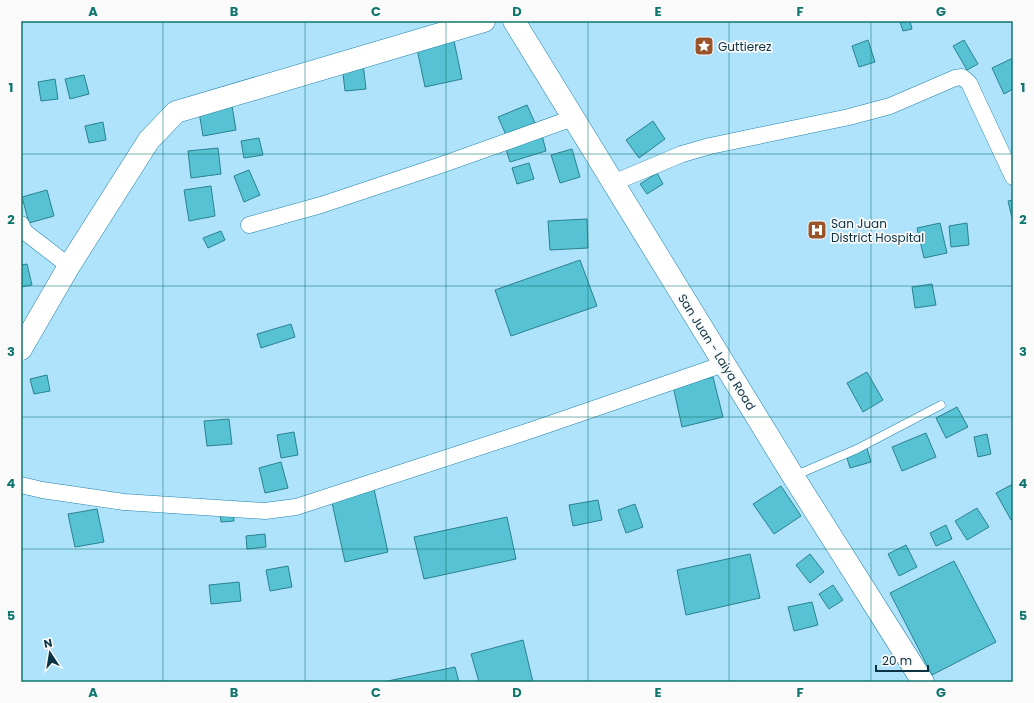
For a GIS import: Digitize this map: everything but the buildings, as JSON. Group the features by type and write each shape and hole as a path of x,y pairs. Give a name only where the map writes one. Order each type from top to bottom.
{"main road":[{"path":"21,349 69,266 149,140 176,112 484,21"},
{"name":"San Juan - Laiya Road","path":"514,21 793,476 923,682"}],"street":[{"path":"613,183 682,154 710,146 849,117 883,108 955,78 962,77 968,83 1013,177"},
{"path":"249,224 321,204 441,166 573,118"},
{"path":"21,224 25,232 69,266"},
{"path":"21,484 42,490 124,502 265,511 296,507 724,364"}],"lane":[{"path":"793,476 857,449 941,405"}],"place":[{"name":"Guttierez","path":"704,46"},
{"name":"San Juan District Hospital","path":"817,230"}]}
